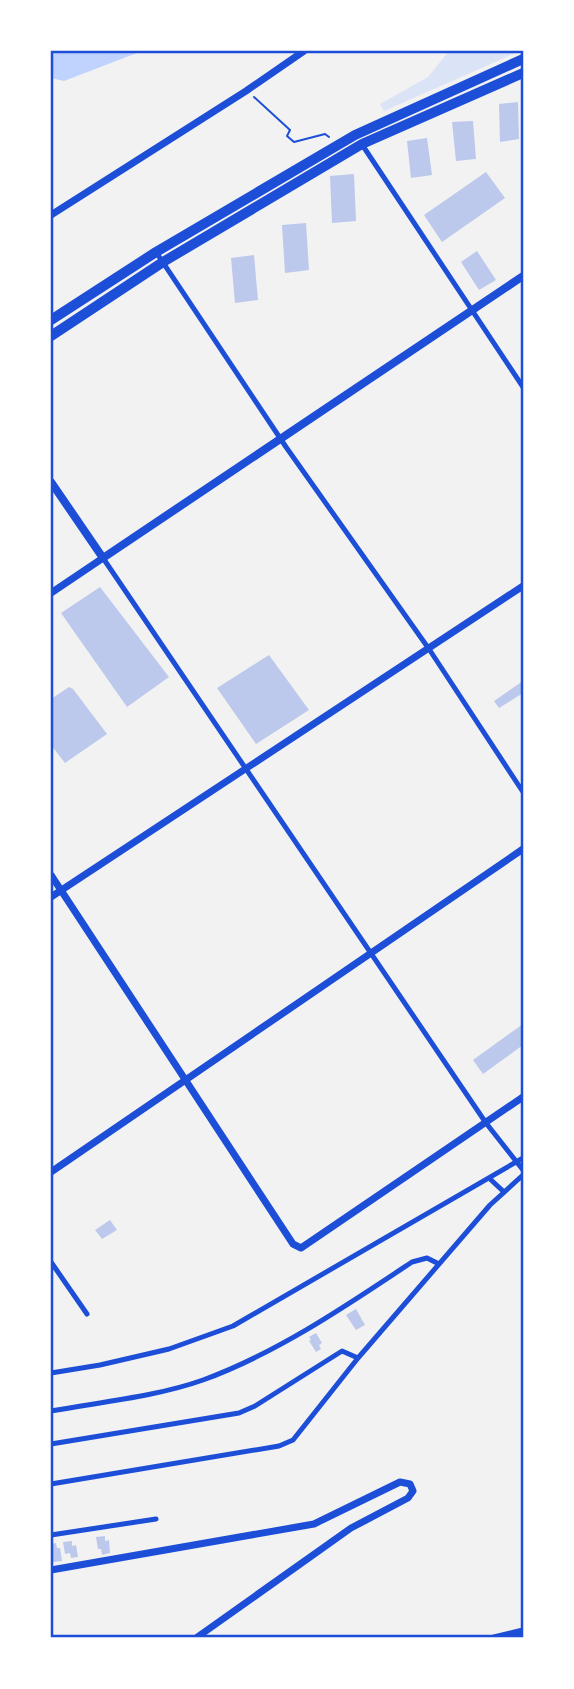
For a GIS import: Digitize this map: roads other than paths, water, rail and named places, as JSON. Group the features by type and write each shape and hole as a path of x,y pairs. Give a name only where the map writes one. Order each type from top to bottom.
{"highway":[{"path":"51,336 163,262 358,140 523,59"},
{"path":"51,320 156,252 337,145 358,140 523,73"}],"main road":[{"path":"51,482 103,558 523,276"}],"street":[{"path":"51,215 304,51"},
{"path":"358,140 523,387"},
{"path":"156,252 281,438 429,649 523,792"},
{"path":"51,593 103,558 486,1123 523,1172 438,1263 293,1440 279,1446 51,1484"},
{"path":"51,897 523,586"},
{"path":"51,1172 523,849"},
{"path":"51,875 293,1244 301,1248 523,1097"},
{"path":"51,1373 169,1349 233,1326 523,1158"},
{"path":"489,1178 503,1192"},
{"path":"51,1411 201,1381 235,1367 291,1337 412,1262 427,1258 438,1263"},
{"path":"51,1262 87,1314"},
{"path":"51,1444 239,1413 255,1406 342,1350 358,1358"},
{"path":"51,1570 314,1524 383,1489 404,1481 410,1484 412,1491 408,1498 351,1528 196,1638"},
{"path":"51,1535 156,1519"},
{"path":"494,1638 523,1631"}],"water":[{"path":"51,51 142,51 64,81 51,78"}]}
